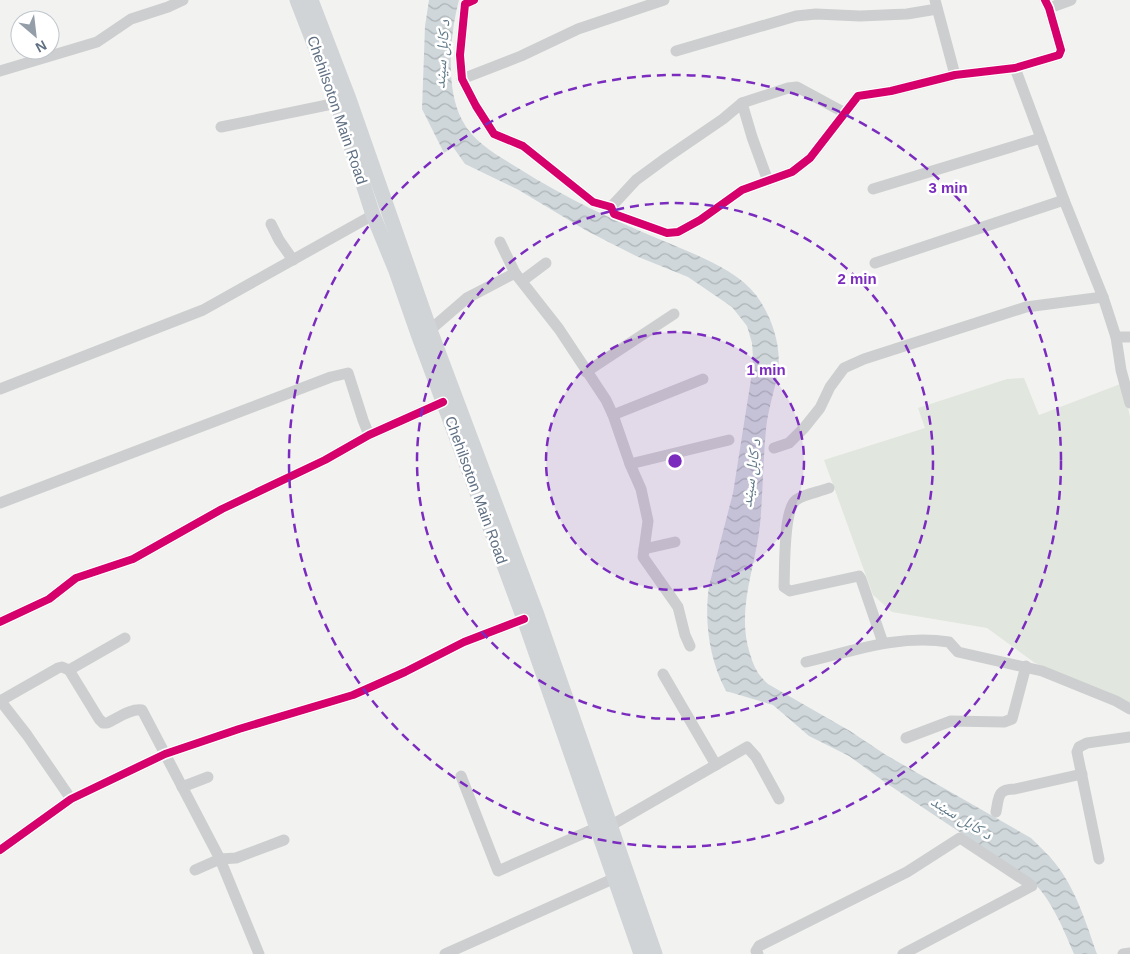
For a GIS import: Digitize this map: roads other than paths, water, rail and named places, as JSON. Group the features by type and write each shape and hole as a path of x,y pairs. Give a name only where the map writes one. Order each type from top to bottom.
{"main road":[{"name":"Chehilsoton Main Road","path":"298,0 337,104 373,215 396,271 443,402 603,827"},
{"name":"Chehilsoton Main Road","path":"312,0 349,99 430,330 536,615 641,954"},
{"name":"Chehilsoton Main Road","path":"615,866 655,954"}],"street":[{"path":"0,71 97,42 131,19 183,0"},
{"path":"474,0 465,4 460,55 462,79 494,134 523,146 593,202 612,207"},
{"path":"462,79 521,56 578,29 664,0"},
{"path":"612,207 614,214 667,233 678,232 700,220 742,190 792,172 810,158 858,96 891,91 955,75 1015,68 1059,55 1061,50 1047,4 1071,0"},
{"path":"676,51 796,16 816,14 860,16 907,14 936,4 955,75"},
{"path":"1015,68 1064,200 1103,297 1116,338 1121,370 1130,402"},
{"path":"612,207 636,180 723,119 742,103 788,88 797,87 845,113"},
{"path":"742,103 768,181"},
{"path":"221,127 337,104"},
{"path":"873,189 1041,138"},
{"path":"876,263 1064,200"},
{"path":"0,389 203,310 373,215"},
{"path":"271,224 293,260"},
{"path":"500,242 518,277 560,330 606,400 630,464 642,489 648,521 643,557 678,606 685,635 690,646"},
{"path":"430,330 467,298 546,263"},
{"path":"774,448 789,443 804,428 820,408 830,387 844,368 864,359 1026,307 1103,297"},
{"path":"586,372 674,314"},
{"path":"1116,338 1130,337"},
{"path":"0,503 331,377 348,373 369,434"},
{"path":"613,415 704,379"},
{"path":"0,622 49,599 76,578 133,558 222,510 325,460 369,434 443,402"},
{"path":"630,464 729,440"},
{"path":"829,488 794,501 785,536 784,587 790,592 859,576 883,643"},
{"path":"644,549 675,542"},
{"path":"0,850 71,799 165,754 239,729 353,695 405,672 464,642 524,619"},
{"path":"69,670 126,638"},
{"path":"806,662 883,643 913,639 950,642 958,652 1026,666 1116,700 1130,709"},
{"path":"906,738 951,721 1004,722 1012,719 1026,666"},
{"path":"71,799 27,735 0,702 62,667 69,670 99,719 103,722 107,723 129,712 141,709 220,859 260,954"},
{"path":"663,674 716,765"},
{"path":"1099,859 1077,752 1079,747 1086,743 1130,737"},
{"path":"461,776 498,871 603,827 747,748 756,757 779,798"},
{"path":"996,812 1000,793 1005,789 1015,789 1082,774"},
{"path":"182,787 208,777"},
{"path":"758,954 756,951 759,946 907,872 960,838 1032,886 903,954"},
{"path":"195,870 220,859 236,858 284,840"},
{"path":"446,954 615,866"},
{"path":"1123,954 1130,953"}],"water":[{"name":"د کابل سيند","path":"429,0 459,0 452,44 451,77 453,93 462,120 479,142 536,179 572,199 627,226 727,270 748,286 756,295 772,324 779,356 779,367 766,429 760,525 748,590 745,622 750,654 759,674 768,684 850,731 886,755 1031,838 1052,860 1069,884 1080,907 1097,954 1074,954 1050,904 1030,879 886,783 849,756 809,736 773,705 726,691 715,666 709,640 707,613 709,586 733,493 751,379 752,343 747,326 732,307 688,277 636,256 587,231 517,189 465,164 453,147 444,153 422,109 425,26"}]}
